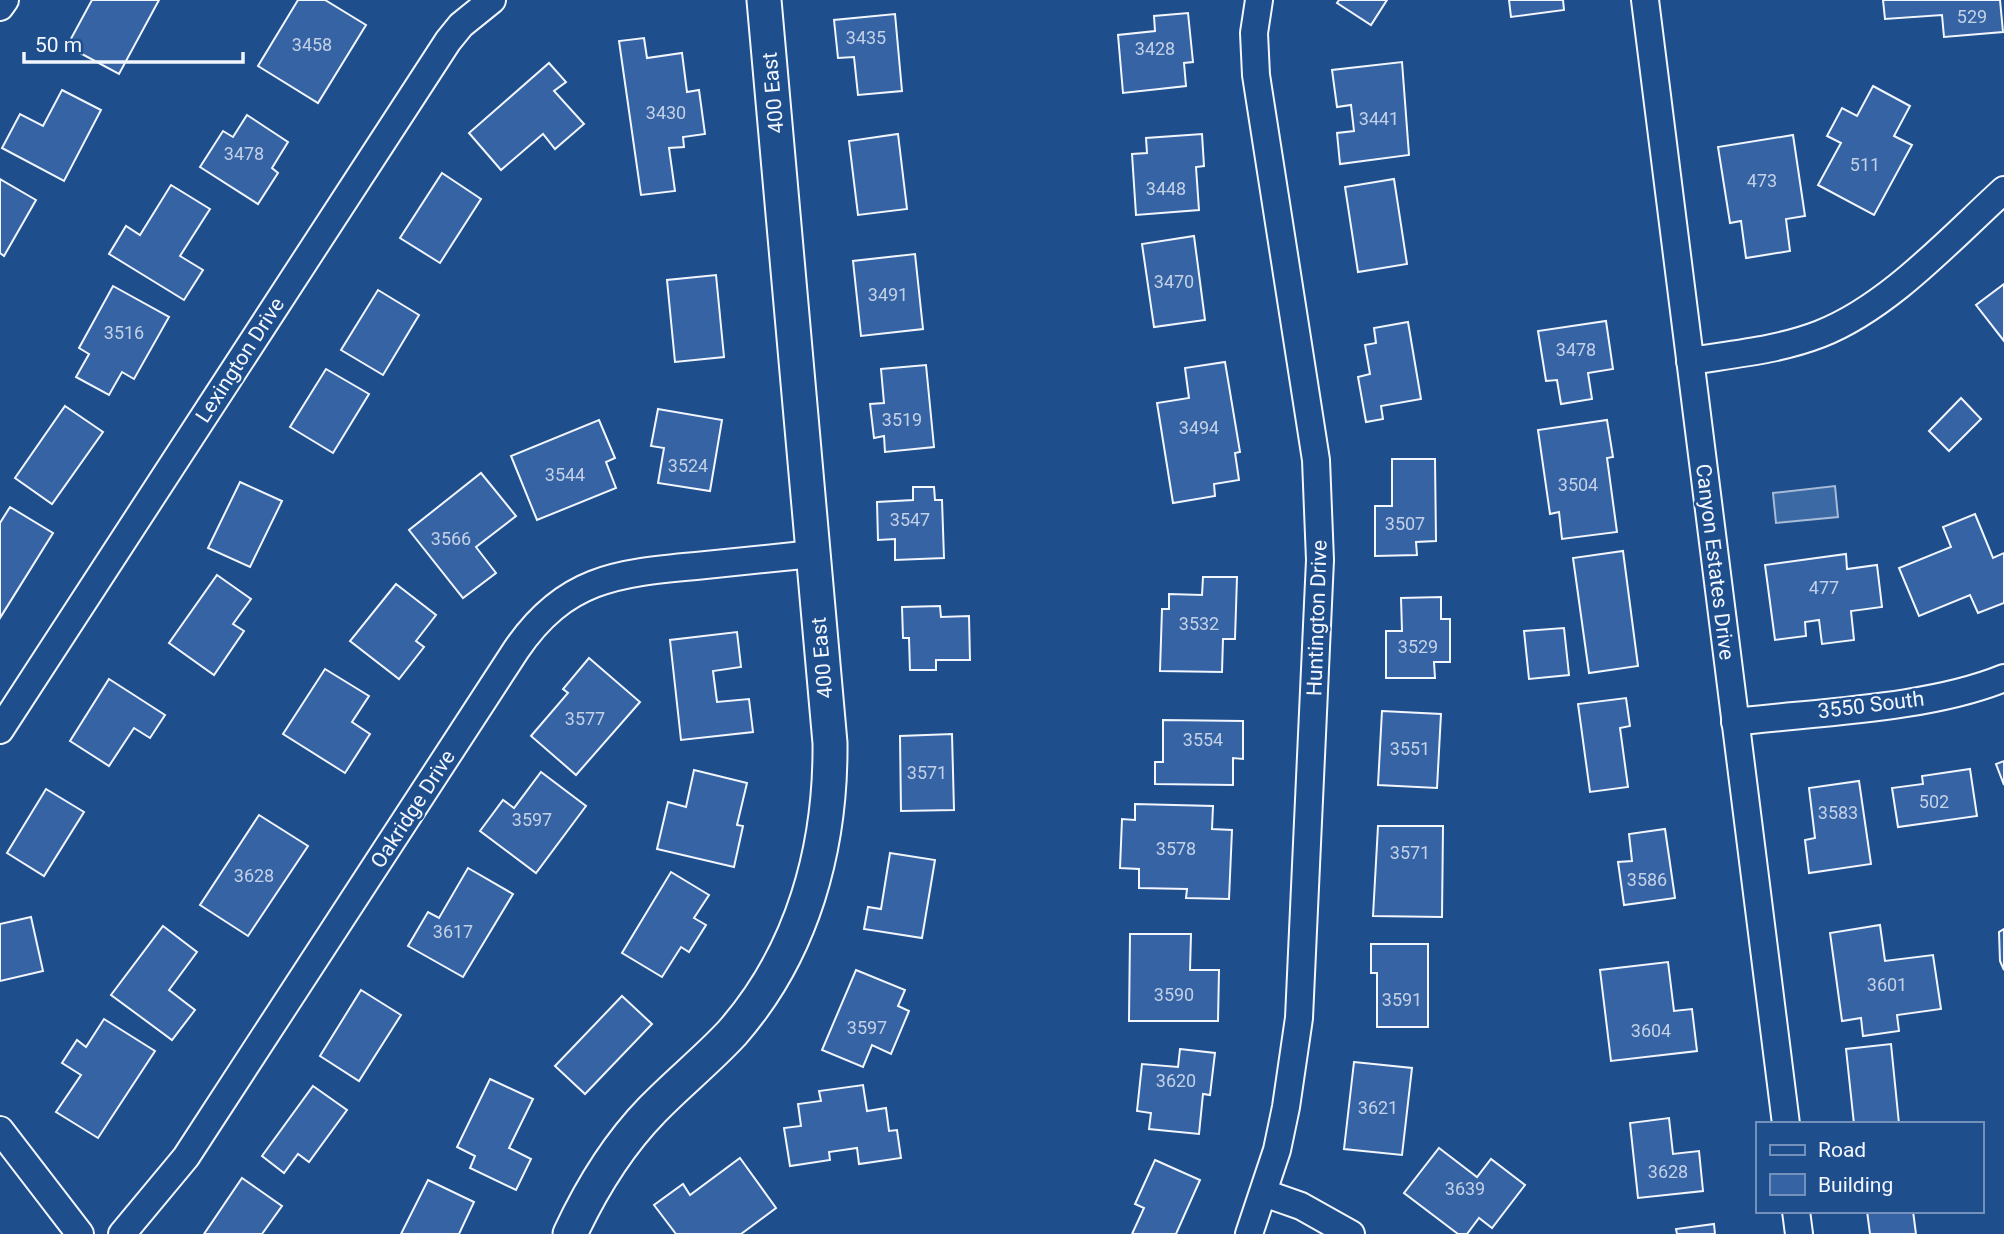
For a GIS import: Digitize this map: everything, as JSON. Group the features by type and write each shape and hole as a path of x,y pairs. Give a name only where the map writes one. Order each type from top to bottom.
{"street":[{"path":"0,8 5,0"},
{"name":"Lexington Drive","path":"0,730 447,41 461,25 492,0"},
{"name":"400 East","path":"569,1234 597,1183 632,1134 732,1032 770,981 800,921 822,850 830,789 830,743 764,0"},
{"name":"Huntington Drive","path":"1249,1234 1264,1193 1286,1107 1298,1018 1320,526 1316,460 1256,75 1254,33 1258,0"},
{"name":"Canyon Estates Drive","path":"1645,0 1786,1122"},
{"path":"1690,361 1789,344 1822,333 1852,318 1882,299 2004,190"},
{"name":"Oakridge Drive","path":"121,1234 186,1157 516,650 542,616 575,591 619,574 813,554"},
{"name":"3550 South","path":"1735,722 1922,700 1975,688 2004,678"},
{"path":"0,1130 58,1210 80,1234"},
{"path":"1264,1193 1306,1209 1351,1234"},
{"path":"1797,1213 1799,1234"}],"water":[{"path":"1835,486 1838,517 1776,523 1773,493"}],"building":[{"path":"92,0 159,0 119,74 67,46"},
{"path":"298,0 325,0 366,25 318,103 258,66"},
{"path":"1339,0 1387,0 1371,25 1337,3"},
{"path":"1509,0 1563,0 1564,10 1511,17"},
{"path":"1883,0 2000,0 2003,32 1944,37 1942,15 1885,19"},
{"path":"1188,13 1193,62 1184,63 1186,86 1123,93 1118,35 1155,31 1154,16"},
{"path":"895,14 902,91 858,95 854,57 838,58 834,20"},
{"path":"644,38 647,58 682,53 687,92 699,90 705,134 683,137 684,147 669,148 675,191 641,195 619,41"},
{"path":"1402,62 1409,155 1340,164 1337,133 1354,131 1351,105 1337,107 1332,70"},
{"path":"549,63 566,82 554,91 584,124 555,149 543,134 501,170 469,133"},
{"path":"1873,86 1910,106 1894,136 1912,145 1874,215 1818,185 1841,143 1827,136 1842,108 1857,116"},
{"path":"62,90 101,110 64,181 2,148 20,114 43,126"},
{"path":"247,115 288,142 272,168 278,173 258,204 200,167 223,131 233,137"},
{"path":"898,134 907,209 858,215 849,141"},
{"path":"1202,134 1204,166 1196,167 1199,210 1136,215 1132,154 1147,153 1146,138"},
{"path":"1793,135 1805,216 1786,219 1790,251 1746,258 1741,221 1730,223 1718,147"},
{"path":"442,173 481,199 440,263 400,238"},
{"path":"0,179 36,200 4,256 0,253"},
{"path":"1394,179 1407,264 1358,272 1345,187"},
{"path":"171,185 210,209 180,256 203,270 184,300 109,254 126,226 140,235"},
{"path":"1194,236 1205,320 1154,327 1142,244"},
{"path":"915,254 923,329 861,336 853,261"},
{"path":"716,275 724,357 675,362 667,280"},
{"path":"2004,284 2004,341 1976,305"},
{"path":"113,286 169,317 134,379 122,372 109,395 76,377 89,354 79,348"},
{"path":"378,290 419,315 383,375 341,350"},
{"path":"1606,321 1613,369 1588,373 1592,399 1561,404 1557,380 1546,381 1538,331"},
{"path":"1408,322 1421,399 1381,406 1383,419 1366,422 1358,377 1370,374 1365,345 1376,343 1374,328"},
{"path":"1225,362 1240,452 1235,453 1239,480 1214,484 1215,496 1173,503 1157,403 1189,398 1185,368"},
{"path":"926,365 934,447 885,452 884,436 874,438 870,404 884,403 881,369"},
{"path":"326,369 369,394 333,453 290,427"},
{"path":"1961,398 1981,419 1949,451 1929,431"},
{"path":"65,406 103,432 52,504 15,478"},
{"path":"658,409 722,420 710,491 658,483 664,448 651,446"},
{"path":"599,420 615,458 606,462 616,488 537,520 511,456"},
{"path":"1607,420 1613,457 1607,458 1617,532 1562,539 1559,512 1550,514 1538,430"},
{"path":"1392,459 1435,459 1436,541 1416,542 1417,555 1375,556 1375,506 1392,506"},
{"path":"481,473 516,516 476,547 496,573 463,598 409,530"},
{"path":"240,482 282,501 250,567 208,548"},
{"path":"913,487 934,487 935,500 942,500 944,558 895,560 895,539 878,540 877,502 913,500"},
{"path":"10,507 53,533 0,618 0,523"},
{"path":"1975,514 1993,558 2004,553 2004,603 1978,613 1970,595 1919,616 1899,568 1951,547 1943,527"},
{"path":"1623,551 1638,666 1589,673 1573,558"},
{"path":"1846,554 1847,569 1877,565 1882,607 1851,611 1854,640 1822,644 1819,620 1805,622 1806,636 1775,640 1765,565"},
{"path":"217,575 251,599 233,624 244,631 214,675 169,643"},
{"path":"1203,577 1237,577 1235,639 1223,639 1222,672 1160,671 1162,609 1169,609 1169,594 1202,595"},
{"path":"396,584 436,615 416,641 424,647 399,679 350,641"},
{"path":"1441,597 1441,619 1450,619 1450,662 1434,662 1435,678 1386,678 1386,631 1402,631 1401,598"},
{"path":"940,606 941,617 969,616 970,660 936,660 936,670 910,670 909,638 903,638 902,607"},
{"path":"1564,628 1569,675 1529,679 1524,631"},
{"path":"737,632 741,667 713,671 717,702 749,699 753,732 681,740 670,640"},
{"path":"589,658 640,702 576,775 531,736 568,693 563,689"},
{"path":"325,669 369,696 352,722 370,734 345,773 283,734"},
{"path":"109,679 165,715 150,738 134,728 109,766 70,741"},
{"path":"1626,698 1630,726 1620,728 1628,787 1590,792 1578,704"},
{"path":"1382,711 1441,714 1437,788 1378,785"},
{"path":"1163,720 1243,721 1243,759 1233,758 1233,785 1155,784 1155,762 1163,762"},
{"path":"952,734 954,810 901,811 900,736"},
{"path":"2004,761 2004,785 1996,764"},
{"path":"1970,769 1977,816 1898,827 1892,788 1923,784 1922,776"},
{"path":"694,770 747,783 737,825 743,826 734,867 657,849 668,802 686,807"},
{"path":"541,772 586,806 536,873 480,831 503,800 514,808"},
{"path":"1859,781 1871,864 1809,873 1805,840 1815,838 1809,788"},
{"path":"46,789 84,812 44,876 7,853"},
{"path":"1135,804 1213,806 1212,829 1232,830 1229,899 1186,898 1187,889 1139,888 1139,869 1120,868 1122,819 1135,820"},
{"path":"259,815 308,846 248,936 200,905"},
{"path":"1378,826 1443,826 1442,917 1373,916"},
{"path":"1665,829 1675,898 1624,905 1618,862 1632,861 1629,834"},
{"path":"890,853 935,860 922,938 864,929 868,907 881,909"},
{"path":"468,868 513,894 463,977 408,946 428,912 439,918"},
{"path":"671,872 709,895 694,918 706,925 689,952 681,947 662,977 622,953"},
{"path":"31,917 43,971 0,981 0,924"},
{"path":"1880,925 1885,961 1933,955 1941,1009 1897,1015 1899,1031 1863,1036 1861,1018 1842,1021 1830,933"},
{"path":"163,926 197,952 169,990 195,1010 172,1040 111,995"},
{"path":"2004,929 2004,970 2000,961 1999,932"},
{"path":"1130,934 1191,934 1190,970 1219,970 1218,1021 1129,1021"},
{"path":"1371,944 1428,944 1428,1027 1377,1027 1377,973 1371,973"},
{"path":"1668,962 1674,1011 1692,1009 1697,1051 1611,1061 1600,970"},
{"path":"856,970 905,990 898,1006 909,1011 891,1054 872,1045 863,1067 822,1050"},
{"path":"361,990 401,1015 359,1081 320,1056"},
{"path":"622,996 652,1024 585,1094 555,1066"},
{"path":"104,1019 155,1051 98,1138 56,1112 81,1075 62,1063 77,1040 86,1047"},
{"path":"1891,1044 1899,1122 1854,1122 1846,1049"},
{"path":"1180,1049 1215,1053 1210,1095 1203,1094 1199,1134 1149,1129 1151,1113 1137,1111 1142,1064 1178,1067"},
{"path":"1354,1062 1412,1068 1402,1155 1344,1149"},
{"path":"490,1079 533,1099 509,1148 531,1159 516,1190 470,1168 475,1156 457,1147"},
{"path":"863,1085 867,1111 886,1108 889,1131 897,1130 901,1158 859,1164 857,1148 829,1152 830,1160 790,1166 784,1128 801,1126 798,1104 821,1101 819,1091"},
{"path":"313,1086 347,1110 309,1162 298,1154 284,1173 262,1156"},
{"path":"1669,1118 1673,1154 1699,1151 1703,1191 1638,1198 1630,1123"},
{"path":"1439,1148 1477,1177 1491,1159 1525,1185 1492,1228 1479,1218 1467,1234 1458,1234 1404,1193"},
{"path":"740,1158 776,1208 741,1234 676,1234 654,1205 683,1184 690,1195"},
{"path":"1155,1160 1200,1180 1176,1234 1132,1234 1144,1208 1135,1204"},
{"path":"242,1178 282,1206 262,1234 204,1234"},
{"path":"428,1180 474,1202 459,1234 401,1234"},
{"path":"1867,1213 1913,1213 1916,1234 1870,1234"},
{"path":"1714,1224 1715,1234 1677,1234 1676,1229"}]}
